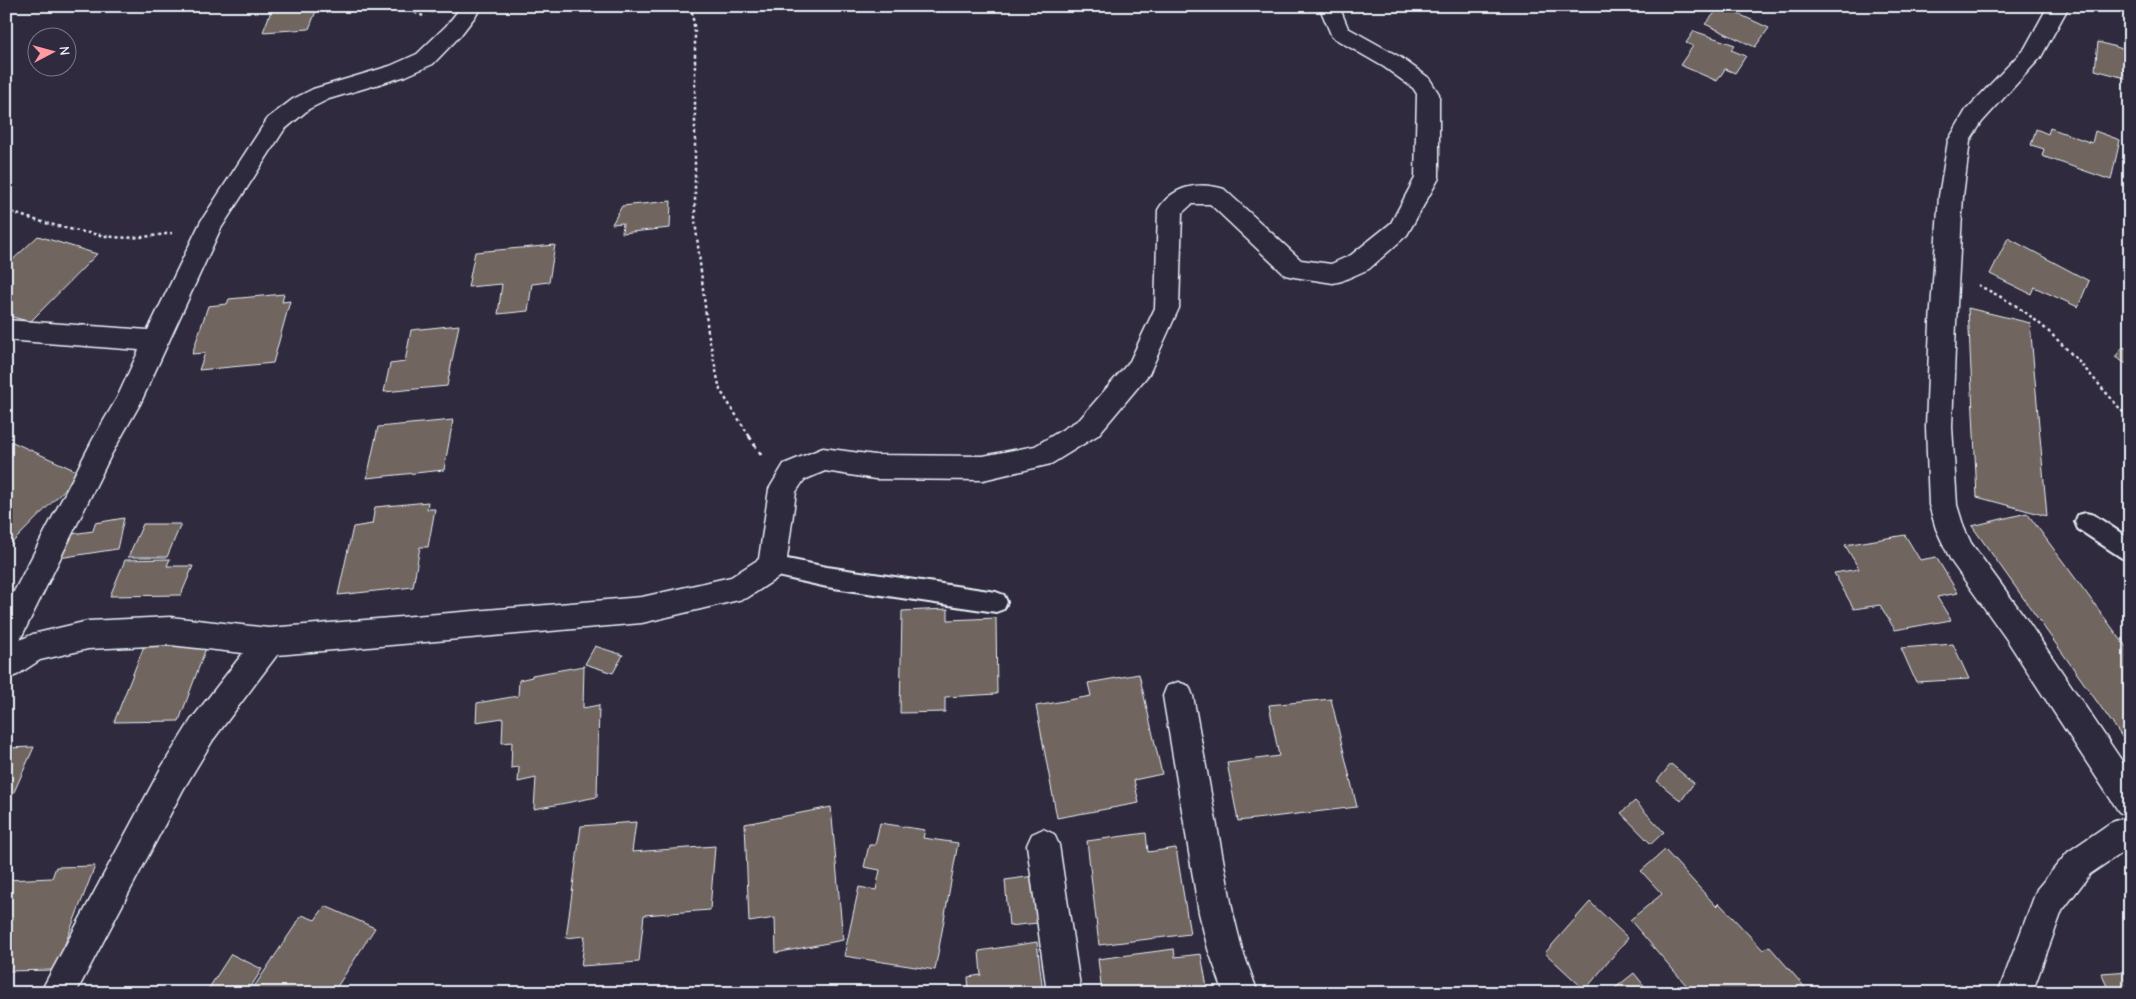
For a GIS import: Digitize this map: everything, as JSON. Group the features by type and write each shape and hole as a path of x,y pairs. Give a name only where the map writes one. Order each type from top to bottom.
{"street":[{"path":"6,637 102,447 127,404 208,228 276,124 301,104 321,94 398,71 425,59 454,31 473,6"},
{"path":"6,665 33,648 88,635 170,631 269,642 642,610 737,589 772,566 783,489 794,472 822,459 875,467 983,468 1041,456 1089,427 1140,368 1167,308 1170,210 1188,195 1216,195 1294,268 1333,274 1360,262 1399,229 1427,178 1428,94 1421,82 1392,62 1339,32 1329,6"},
{"path":"2059,6 2033,52 1974,116 1959,141 1952,188 1946,269 1939,427 1943,505 1950,529 1962,552 2130,801"},
{"path":"6,330 155,341"},
{"path":"57,993 88,939 172,779 202,730 269,642"},
{"path":"1178,696 1216,913 1225,949 1242,993"},
{"path":"2015,993 2049,901 2079,863 2121,834 2130,830"},
{"path":"1043,845 1064,993"}],"lane":[{"path":"2086,522 2130,551"},
{"path":"772,566 827,577 996,602"}],"path":[{"path":"691,6 695,32 695,220 708,332 720,390 783,489"},
{"path":"6,210 30,219 115,237 147,236 208,228"},
{"path":"1946,269 2025,311 2078,362 2130,420"}],"building":[{"path":"273,6 318,6 309,29 263,32"},
{"path":"405,6 440,6 433,13"},
{"path":"1721,6 1769,28 1755,47 1705,24"},
{"path":"1694,31 1735,45 1731,50 1746,56 1735,73 1725,69 1717,81 1680,65 1693,46 1686,43"},
{"path":"2098,42 2130,51 2129,79 2095,70"},
{"path":"2050,128 2092,143 2095,131 2120,140 2111,180 2042,156 2044,149 2031,145 2036,129 2048,134"},
{"path":"671,201 670,228 622,233 623,223 612,224 622,206"},
{"path":"38,236 97,254 30,322 6,315 6,266"},
{"path":"2008,238 2089,281 2078,307 2034,287 2031,294 1990,274"},
{"path":"555,245 549,282 532,284 528,311 498,314 502,284 468,287 475,252"},
{"path":"284,294 282,302 290,301 273,363 199,370 205,353 192,354 208,306 227,304 229,299"},
{"path":"1968,308 2030,323 2047,516 1977,497"},
{"path":"459,325 447,386 384,392 390,364 405,362 411,330"},
{"path":"2123,347 2130,350 2130,366 2115,357"},
{"path":"453,420 444,470 367,478 378,427"},
{"path":"6,439 81,473 6,549"},
{"path":"428,502 427,509 435,509 428,547 420,547 413,587 338,595 353,527 372,524 375,507"},
{"path":"2027,513 2130,652 2130,748 1972,526"},
{"path":"124,518 117,549 59,558 65,535 93,531 95,523"},
{"path":"143,524 181,524 167,557 128,557"},
{"path":"1905,535 1920,560 1936,557 1958,593 1937,597 1951,620 1895,630 1880,605 1854,609 1834,573 1859,569 1845,545"},
{"path":"170,559 167,566 193,566 181,595 110,596 125,560"},
{"path":"948,609 948,620 996,618 997,694 945,697 945,712 900,713 902,611"},
{"path":"209,640 179,721 114,722 146,641"},
{"path":"1953,644 1969,679 1916,682 1901,648"},
{"path":"595,646 623,655 613,673 585,664"},
{"path":"584,666 583,708 599,705 597,797 534,809 536,778 518,782 519,767 511,768 512,742 502,743 503,718 476,722 477,703 518,696 519,680 532,677 532,675"},
{"path":"1139,674 1162,774 1134,780 1139,803 1057,818 1036,706 1091,696 1088,683"},
{"path":"1331,699 1357,807 1238,821 1227,763 1279,756 1269,705"},
{"path":"34,747 6,810 6,748"},
{"path":"1671,764 1694,783 1681,801 1657,781"},
{"path":"1635,801 1664,832 1651,844 1621,813"},
{"path":"831,807 843,940 776,953 775,918 749,922 745,824"},
{"path":"636,822 632,852 715,846 710,910 644,915 639,962 581,966 585,936 566,938 581,826"},
{"path":"880,823 925,830 923,838 958,843 935,970 844,956 859,887 876,890 880,870 864,867 869,845 875,845"},
{"path":"1146,833 1148,852 1176,848 1190,934 1099,945 1087,841"},
{"path":"1665,850 1716,906 1719,903 1763,950 1769,946 1809,992 1693,993 1630,920 1662,894 1641,871"},
{"path":"95,866 55,970 6,971 6,880 52,878 56,867"},
{"path":"1034,876 1038,923 1009,926 1005,880"},
{"path":"1590,902 1628,938 1585,990 1545,953"},
{"path":"325,906 375,928 333,993 250,993 302,915 315,920"},
{"path":"1037,942 1043,993 969,993 968,977 981,975 979,951"},
{"path":"1174,949 1175,957 1201,954 1208,993 1102,993 1098,959"},
{"path":"231,954 262,969 247,993 212,993 207,991"},
{"path":"2130,971 2130,993 2110,993 2101,973"},
{"path":"1634,973 1650,993 1609,993"}]}
